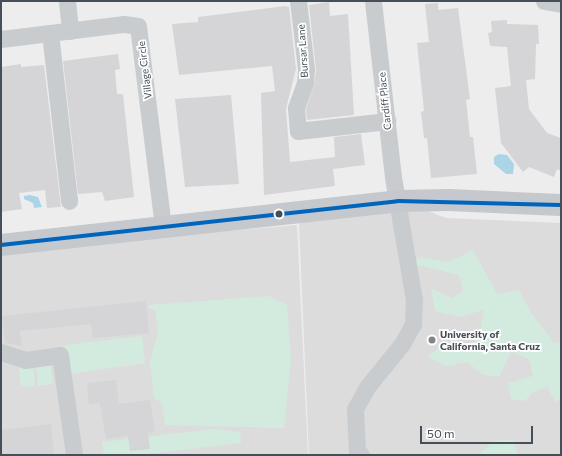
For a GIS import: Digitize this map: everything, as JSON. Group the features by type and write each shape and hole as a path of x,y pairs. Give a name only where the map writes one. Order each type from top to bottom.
{"main road":[{"path":"1,245 398,201 449,200 561,205"}],"street":[{"path":"67,1 70,30"},
{"name":"Bursar Lane","path":"298,1 306,69 305,83 296,108 298,131 387,121"},
{"name":"Cardiff Place","path":"361,455 357,451 355,410 367,387 402,344 413,324 414,300 387,121 373,1"},
{"path":"544,1 561,4"},
{"name":"Village Circle","path":"1,39 124,24 138,26 163,227"},
{"path":"50,33 69,201"},
{"path":"1,352 25,360 60,355 74,455"}],"shaded area":[{"name":"University of California, Santa Cruz","path":"398,200 446,218 561,223 561,455 309,455 299,224 318,205"},
{"path":"297,225 308,455 1,455 1,250"}],"green space":[{"path":"473,250 497,294 519,290 531,313 554,343 561,343 561,399 556,402 547,387 532,393 525,401 511,399 508,383 533,376 529,359 511,352 499,377 482,374 467,362 446,366 427,356 447,343 462,351 479,338 484,310 460,317 435,311 431,288 452,298 463,291 459,275 410,263 421,257 449,262"},
{"path":"269,296 287,305 291,359 284,428 165,425 162,403 154,398 150,362 158,332 155,310 149,308 149,305"},
{"path":"142,336 145,363 68,374 65,345"},
{"path":"50,364 53,384 38,386 36,365"},
{"path":"33,366 35,386 21,387 19,367"},
{"path":"214,429 240,432 241,443 139,455 104,455 102,442"},
{"path":"513,440 518,455 478,455 494,441"}],"water":[{"path":"499,154 507,155 514,164 513,174 506,174 494,164 494,157"},
{"path":"30,195 38,197 42,207 34,208 33,203 24,199 24,196"}],"building":[{"path":"329,2 330,16 348,14 354,115 307,120 306,109 314,86 316,70 309,5"},
{"path":"438,3 438,10 458,8 470,99 466,100 470,137 473,137 477,174 431,178 427,138 424,138 421,112 424,111 417,43 429,42 425,4"},
{"path":"285,6 289,7 296,69 286,109 290,162 335,157 334,137 361,134 365,165 333,169 335,186 264,195 261,93 275,91 272,66 179,75 172,24 198,22 198,17"},
{"path":"507,20 507,24 538,25 539,44 536,44 535,79 526,80 529,109 547,133 561,138 561,171 557,169 554,177 529,167 523,172 501,143 495,88 511,86 507,47 490,46 488,33 492,32 491,21"},
{"path":"118,54 120,69 115,70 117,94 123,94 134,197 105,201 102,192 78,194 63,61"},
{"path":"21,64 21,67 44,65 61,207 47,208 45,190 19,193 22,209 1,212 1,67"},
{"path":"231,95 239,184 185,187 175,99"},
{"path":"146,301 149,333 93,338 91,324 20,331 22,346 5,343 2,316"},
{"path":"116,380 119,404 150,400 155,432 148,433 150,449 130,451 128,436 106,439 100,403 89,404 87,383"},
{"path":"51,424 54,455 1,455 1,430"}],"transit line":[{"path":"1,245 398,201 561,205"}],"place":[{"name":"University of California, Santa Cruz","path":"432,340"}]}
